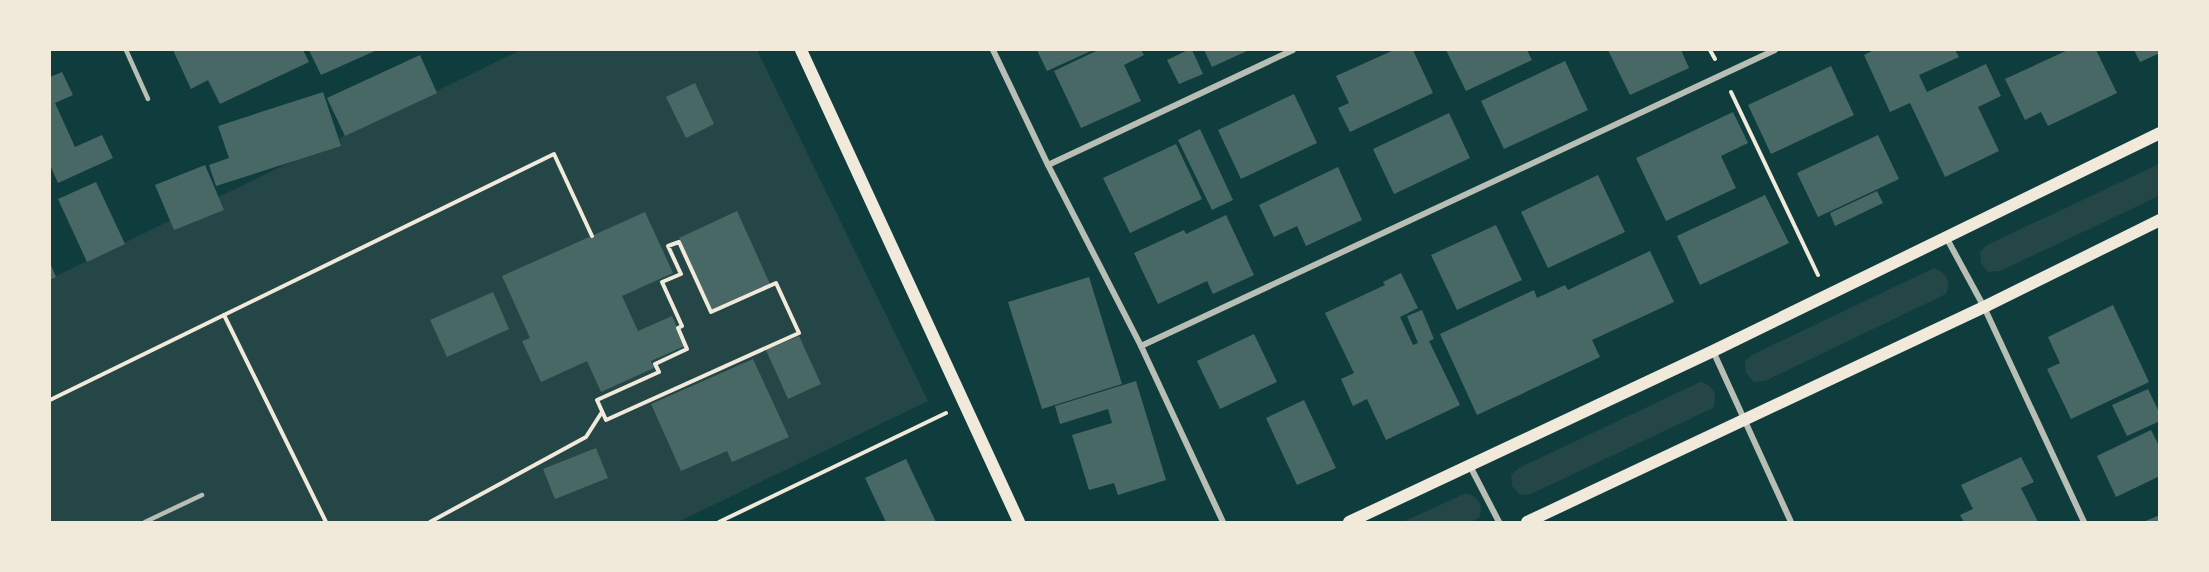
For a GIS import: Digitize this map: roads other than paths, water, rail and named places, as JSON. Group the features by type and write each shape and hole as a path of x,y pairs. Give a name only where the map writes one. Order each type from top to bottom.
{"main road":[{"path":"801,50 1019,522"},
{"path":"1349,522 1713,351 2160,134"},
{"path":"1527,522 1984,307 2160,220"}],"street":[{"path":"993,50 1047,165 1141,346 1223,522"},
{"path":"1047,165 1293,50"},
{"path":"1141,346 1775,50"},
{"path":"1946,237 1984,307 2084,522"},
{"path":"1713,351 1791,522"},
{"path":"1470,466 1499,522"}],"lane":[{"path":"126,50 147,99"},
{"path":"145,522 202,495"}]}
